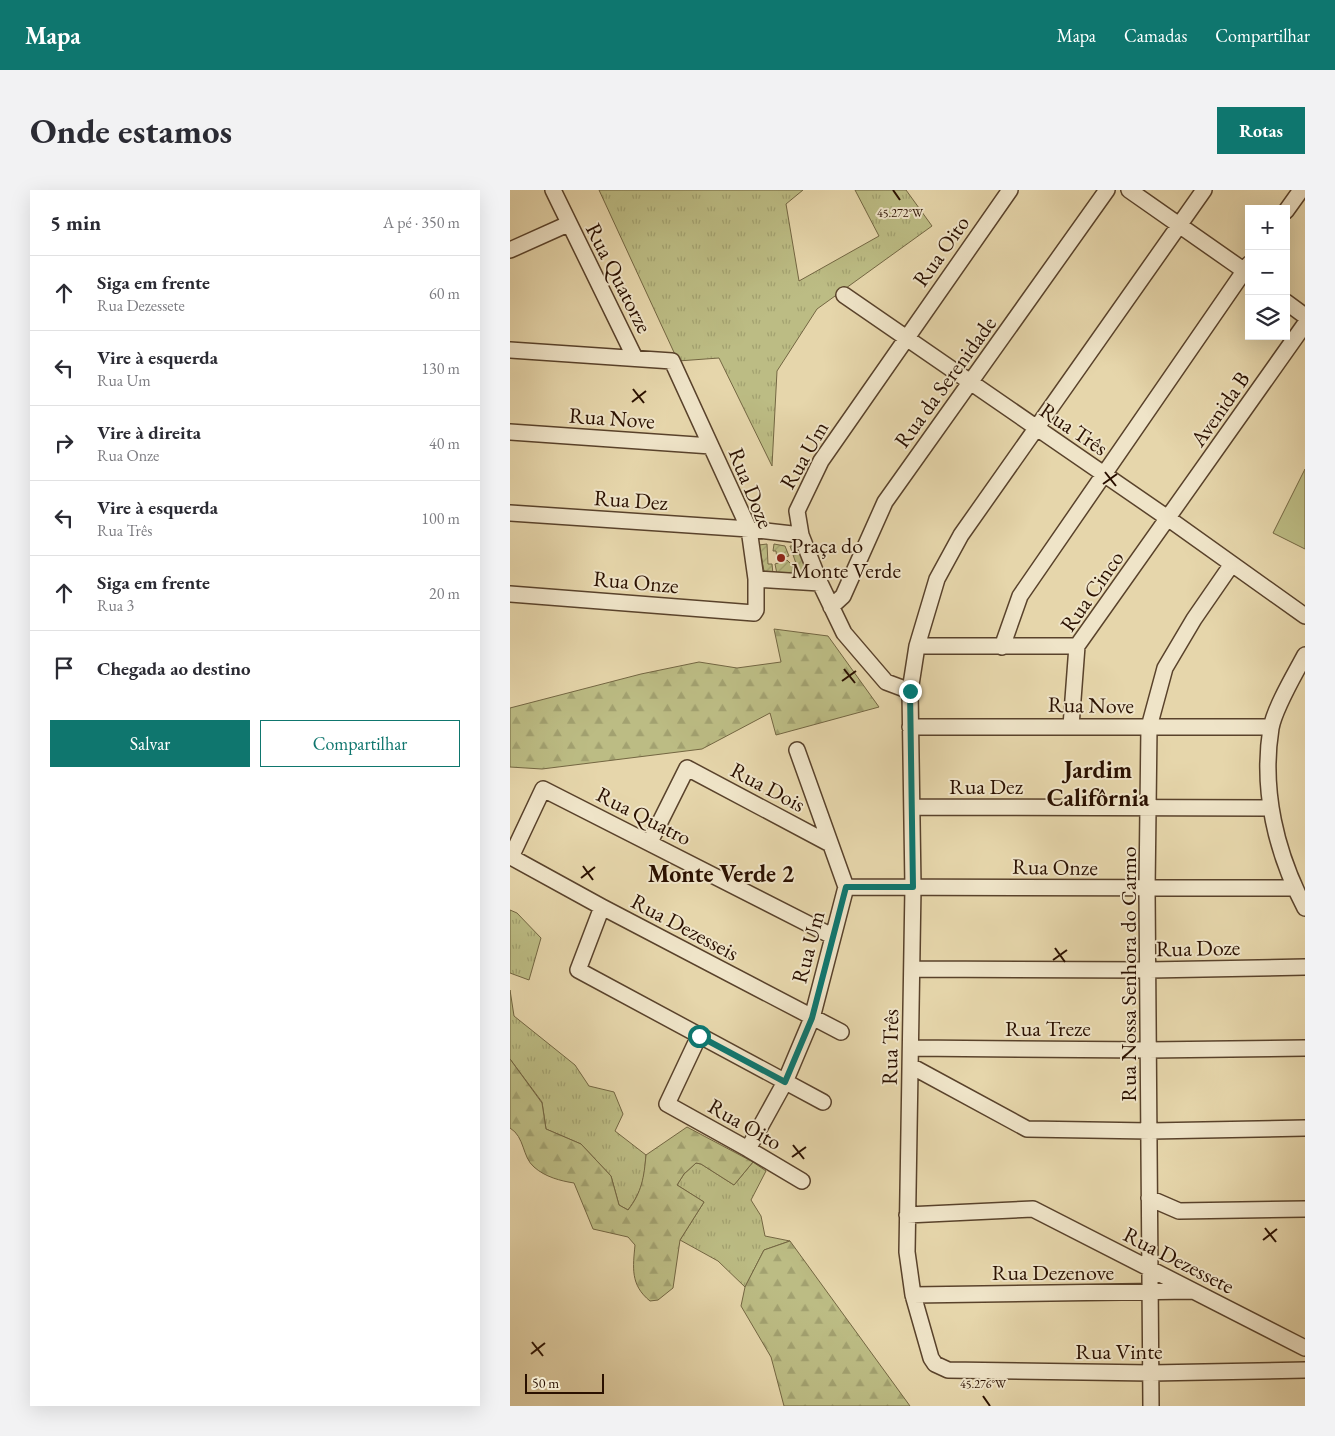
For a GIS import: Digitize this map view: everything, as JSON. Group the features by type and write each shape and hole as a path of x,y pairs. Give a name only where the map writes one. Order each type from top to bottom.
{"street":[{"name":"Rua Quatorze","path":"553,190 635,358"},
{"name":"Rua Oito","path":"906,337 1010,190"},
{"name":"Rua da Serenidade","path":"831,606 843,596 885,502 971,384 1107,190"},
{"path":"1129,190 1245,269"},
{"name":"Rua Três","path":"935,1364 931,1358 913,1295 907,1252 913,887 910,691 917,646 937,579 961,535 1204,190"},
{"path":"1290,205 1301,190"},
{"path":"510,250 568,224"},
{"path":"1002,647 1020,596 1245,273"},
{"name":"Rua Três","path":"844,295 1169,519 1305,616"},
{"path":"1290,305 1305,316"},
{"name":"Avenida B","path":"1169,519 1305,324"},
{"name":"Rua Um","path":"906,337 821,461 797,511 801,535 820,583 844,633 886,682 910,691"},
{"path":"510,350 635,358"},
{"name":"Rua Doze","path":"635,358 672,361 749,529 756,579 756,610"},
{"name":"Rua Nove","path":"510,432 711,446"},
{"name":"Rua Dez","path":"510,513 749,529 801,535"},
{"name":"Rua Cinco","path":"1071,726 1077,646 1169,519"},
{"name":"Rua Nossa Senhora do Carmo","path":"1151,1406 1147,890 1149,727 1165,668 1194,619 1232,564"},
{"path":"756,579 820,583"},
{"name":"Rua Onze","path":"510,594 754,613 756,610"},
{"path":"917,646 1077,646"},
{"path":"1305,656 1291,681 1272,726 1268,771 1270,808 1280,849 1294,888 1305,908"},
{"name":"Rua Nove","path":"910,726 1272,726"},
{"name":"Rua Um","path":"748,1149 785,1082 812,1018 846,887 797,750"},
{"name":"Rua Dois","path":"650,842 687,768 830,844"},
{"name":"Rua Quatro","path":"511,857 543,789 832,936"},
{"name":"Rua Dez","path":"912,807 1270,808"},
{"name":"Rua Dezesseis","path":"511,857 602,907 841,1032"},
{"name":"Rua Onze","path":"846,887 1147,890 1294,888"},
{"path":"602,907 578,970 823,1102"},
{"name":"Rua Doze","path":"912,969 1149,970 1305,967"},
{"name":"Rua Oito","path":"699,1036 667,1104 802,1181"},
{"name":"Rua Treze","path":"911,1048 1148,1050 1305,1048"},
{"path":"911,1066 1027,1129 1150,1131 1305,1128"},
{"path":"1149,1198 1179,1211 1305,1209"},
{"name":"Rua Dezessete","path":"908,1215 1033,1209 1305,1348"},
{"name":"Rua Dezenove","path":"913,1295 1192,1291"},
{"name":"Rua Vinte","path":"935,1364 948,1370 1151,1373 1305,1370"}],"green space":[{"path":"599,190 803,190 786,204 799,281 879,236 855,190 906,190 932,226 817,309 777,371 772,466 719,358 678,361"},
{"path":"1305,469 1305,549 1273,533"},
{"path":"767,544 768,564 772,564 773,574 764,571 759,545"},
{"path":"774,544 785,546 789,556 777,559 776,551 773,551"},
{"path":"790,546 797,546 809,576 801,578"},
{"path":"787,560 792,565 796,577 777,574 775,564"},
{"path":"774,629 828,636 879,707 776,735 770,713 702,749 542,769 510,767 510,708 641,674 699,662 737,668 781,662"},
{"path":"510,910 517,913 541,938 529,980 510,973"},
{"path":"510,990 514,1016 575,1065 589,1086 614,1092 623,1114 615,1131 646,1155 642,1184 628,1210 619,1205 611,1176 581,1144 546,1129 542,1102 510,1059"},
{"path":"510,1059 542,1103 546,1129 581,1144 611,1176 619,1205 628,1210 642,1184 646,1155 687,1127 753,1162 734,1185 701,1164 696,1163 684,1174 677,1185 704,1202 680,1240 673,1288 658,1300 650,1301 639,1289 634,1275 635,1245 628,1237 593,1229 574,1183 548,1176 530,1163 518,1136 510,1128"},
{"path":"753,1162 766,1171 751,1200 761,1216 765,1236 790,1241 764,1250 745,1287 718,1261 680,1240 704,1202 677,1185 684,1174 696,1163 701,1164 734,1185"},
{"path":"790,1241 910,1406 784,1406 771,1357 741,1306 745,1287 764,1250"}],"place":[{"name":"Praça do Monte Verde","path":"781,558"}],"district":[{"name":"Jardim Califôrnia","path":"1098,783"},
{"name":"Monte Verde 2","path":"721,873"}],"route":[{"path":"699,1036 785,1082 812,1018 846,887 913,887 910,691"}]}
